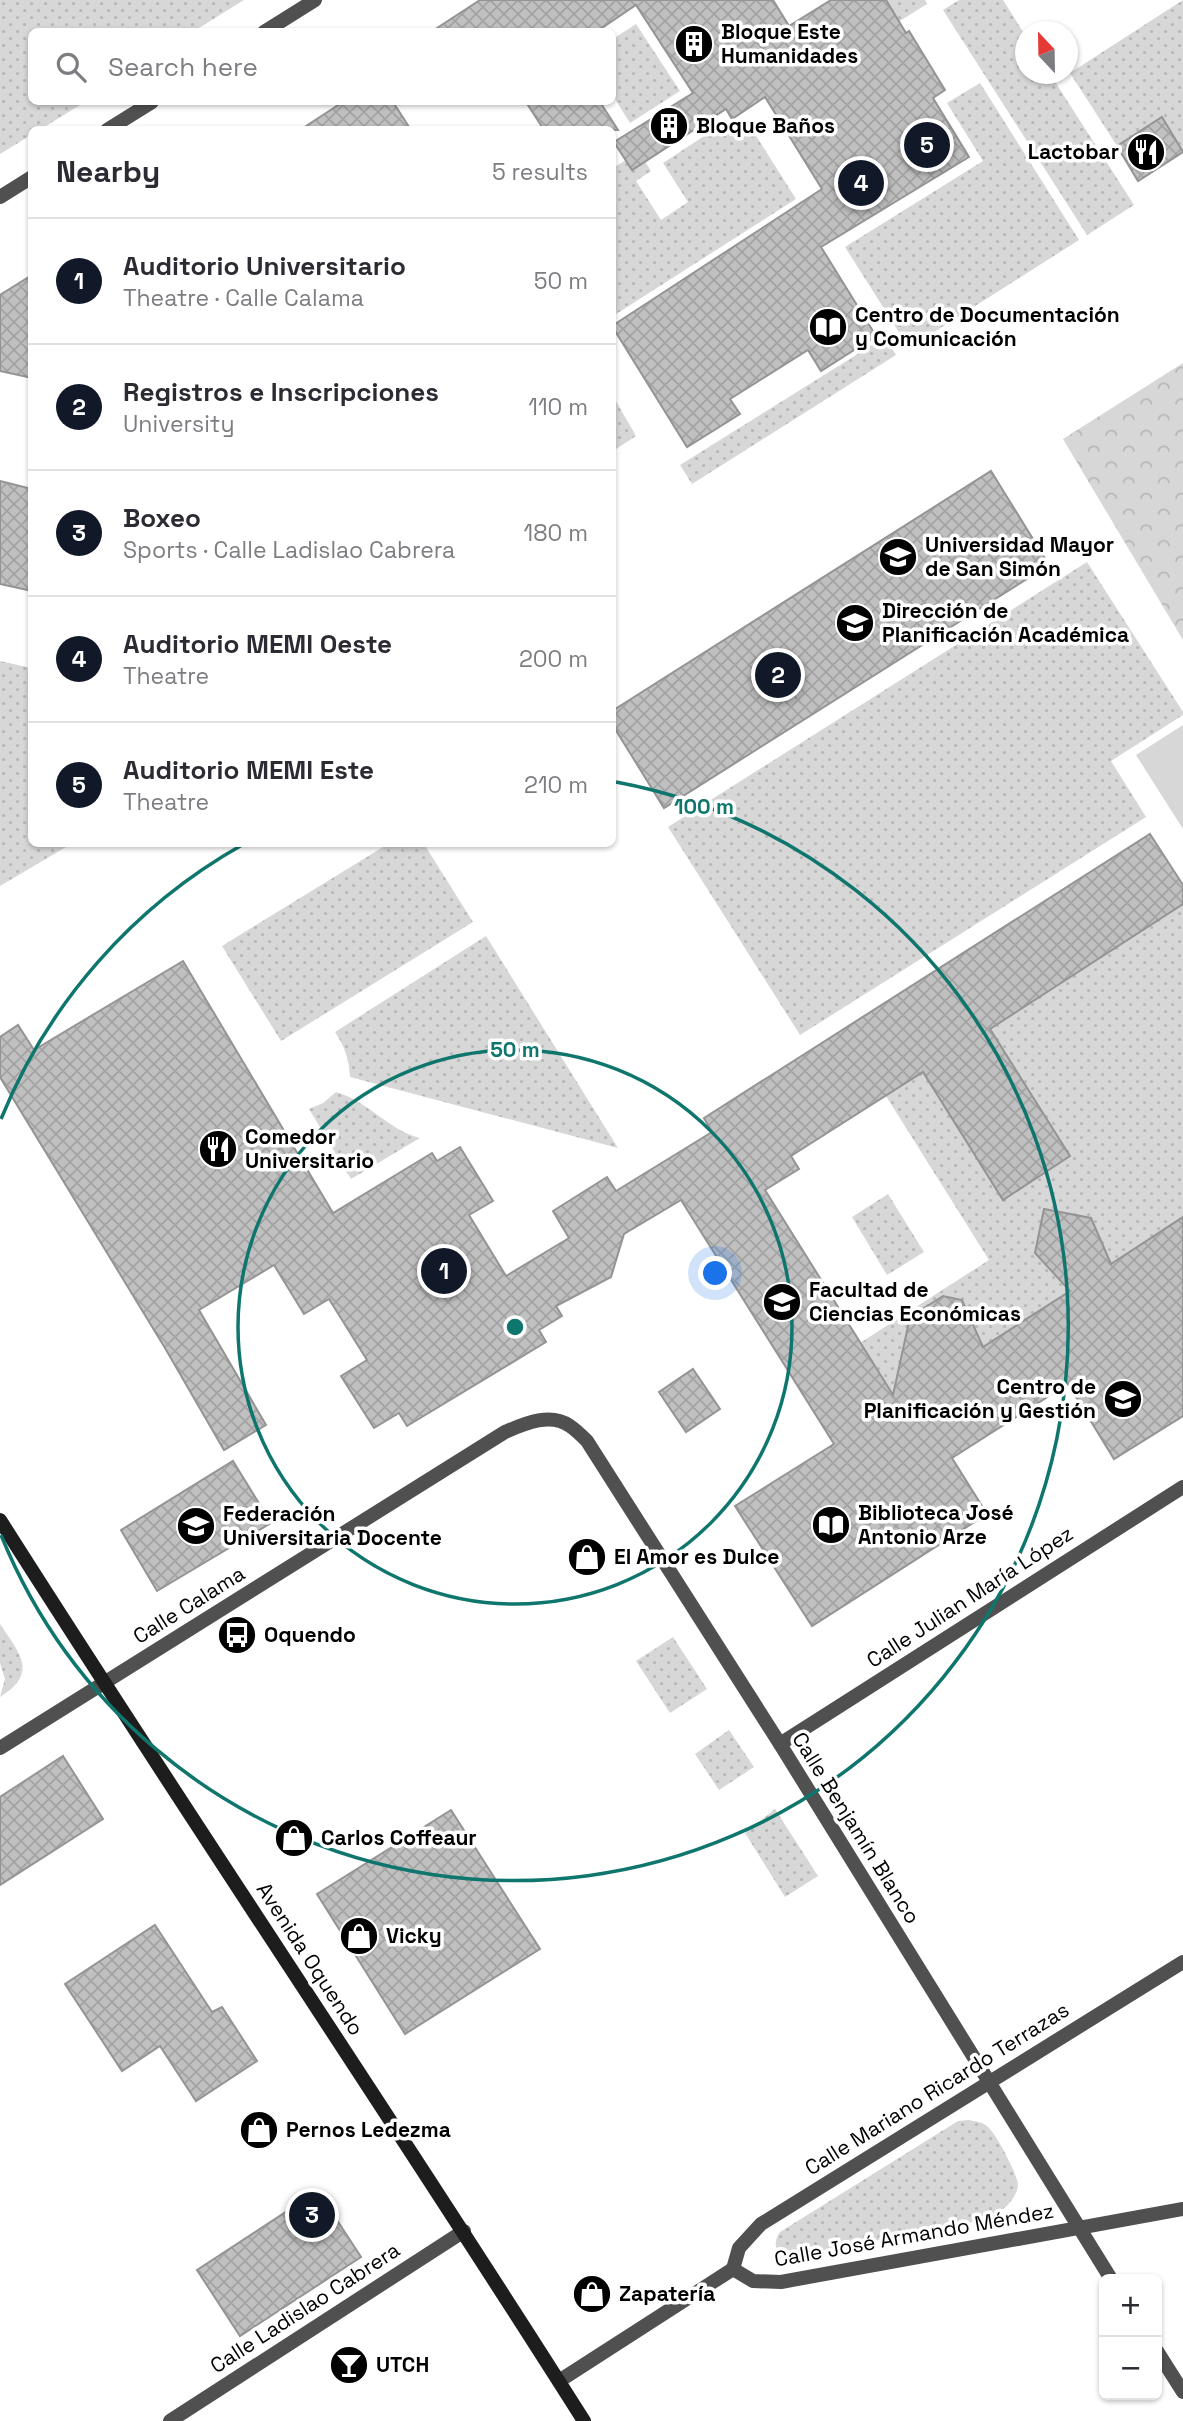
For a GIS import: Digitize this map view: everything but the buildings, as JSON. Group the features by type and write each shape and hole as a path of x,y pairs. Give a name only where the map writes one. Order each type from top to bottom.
{"main road":[{"name":"Avenida Oquendo","path":"0,1521 464,2231 584,2421"}],"street":[{"path":"270,28 315,0"},
{"path":"113,126 147,105"},
{"path":"0,197 28,180"},
{"name":"Calle Calama","path":"0,1748 505,1432 526,1423 547,1419"},
{"name":"Calle Benjamín Blanco","path":"547,1419 569,1424 587,1441 780,1744 1108,2274"},
{"name":"Calle Julian María López","path":"780,1744 1183,1487"},
{"name":"Calle Mariano Ricardo Terrazas","path":"733,2269 740,2248 761,2224 1183,1962"},
{"name":"Calle José Armando Méndez","path":"733,2269 753,2281 781,2282 1183,2209"},
{"name":"Calle Ladislao Cabrera","path":"170,2421 464,2231"},
{"path":"559,2381 733,2269"},
{"path":"1162,2359 1183,2392"}],"green space":[{"path":"0,0 244,0 199,28 28,28 28,105 80,105 46,126 28,126 28,137 0,154"},
{"path":"886,0 925,0 927,4 775,99"},
{"path":"959,0 1003,0 1016,21 1015,84 1056,84 1134,205 1087,235 943,10"},
{"path":"1183,0 1183,150 1162,118 1117,146 1077,84 1078,68"},
{"path":"636,24 680,91 630,123 616,101 616,37"},
{"path":"980,83 1079,240 909,348 845,247 983,161 947,103"},
{"path":"746,120 796,199 616,314 616,166 639,152 651,171 636,181 661,220 688,202 663,163 721,125 727,133"},
{"path":"885,337 896,355 692,484 680,465"},
{"path":"1183,363 1183,640 1063,439"},
{"path":"616,401 636,436 616,449"},
{"path":"1087,562 1183,712 1183,715 1111,761 1146,817 800,1035 668,827"},
{"path":"0,661 28,667 28,847 66,847 0,886"},
{"path":"1183,725 1183,829 1136,755"},
{"path":"383,847 426,847 473,922 281,1041 222,946"},
{"path":"1183,904 1183,1217 898,1402 860,1343 989,1260 886,1096"},
{"path":"486,936 618,1148 350,1077 346,1053 335,1032"},
{"path":"336,1092 358,1102 398,1129 420,1138 351,1179 309,1109 323,1103"},
{"path":"888,1194 924,1252 887,1275 852,1217"},
{"path":"0,1624 19,1654 22,1671 19,1680 0,1697 5,1679 0,1663"},
{"path":"673,1637 707,1689 670,1713 636,1661"},
{"path":"729,1730 754,1767 719,1790 695,1754"},
{"path":"775,1809 818,1876 785,1897 745,1833"},
{"path":"958,2121 983,2123 993,2132 1015,2174 1018,2186 1016,2192 1001,2211 985,2220 788,2257 777,2250 776,2240 780,2232"}],"place":[{"name":"Bloque Este Humanidades","path":"694,44"},
{"name":"Bloque Baños","path":"669,126"},
{"name":"Auditorio MEMI Este","path":"927,145"},
{"name":"Lactobar","path":"1146,152"},
{"name":"Auditorio MEMI Oeste","path":"861,183"},
{"name":"Centro de Documentación y Comunicación","path":"828,327"},
{"name":"Universidad Mayor de San Simón","path":"898,557"},
{"name":"Dirección de Planificación Académica","path":"855,623"},
{"name":"Registros e Inscripciones","path":"778,675"},
{"name":"Comedor Universitario","path":"218,1149"},
{"name":"Auditorio Universitario","path":"444,1271"},
{"name":"Facultad de Ciencias Económicas","path":"782,1302"},
{"name":"Centro de Planificación y Gestión","path":"1123,1399"},
{"name":"Biblioteca José Antonio Arze","path":"831,1525"},
{"name":"Federación Universitaria Docente","path":"196,1526"},
{"name":"El Amor es Dulce","path":"587,1557"},
{"name":"Oquendo","path":"237,1635"},
{"name":"Carlos Coffeaur","path":"294,1838"},
{"name":"Vicky","path":"359,1936"},
{"name":"Pernos Ledezma","path":"259,2130"},
{"name":"Boxeo","path":"312,2215"},
{"name":"Zapatería","path":"592,2294"},
{"name":"UTCH","path":"349,2365"}]}
